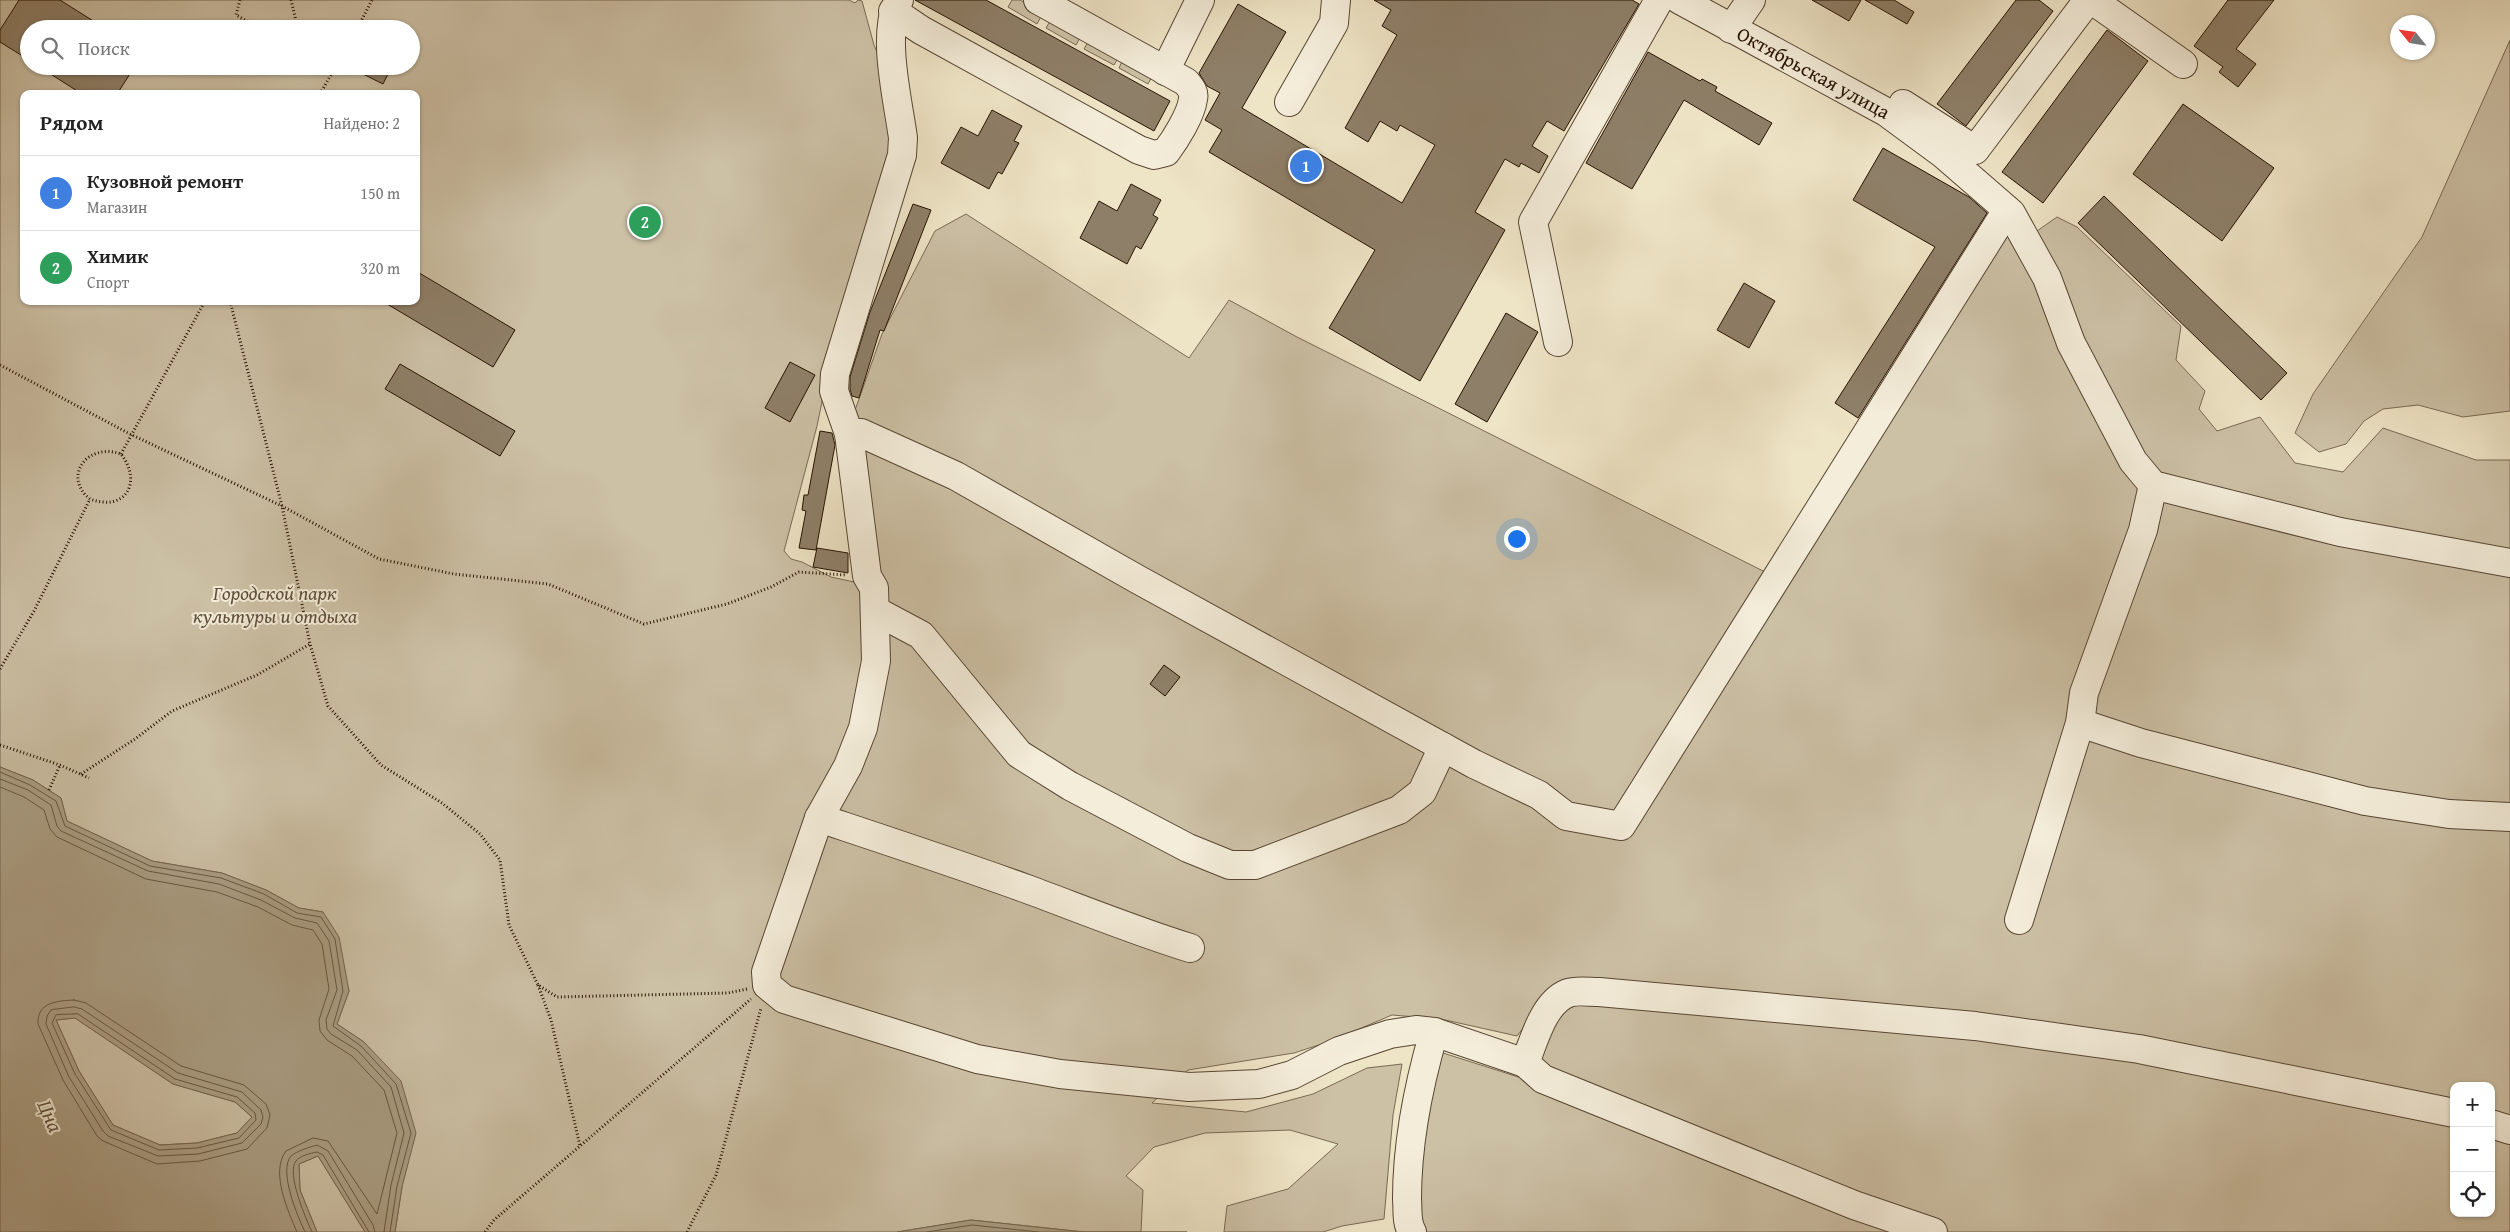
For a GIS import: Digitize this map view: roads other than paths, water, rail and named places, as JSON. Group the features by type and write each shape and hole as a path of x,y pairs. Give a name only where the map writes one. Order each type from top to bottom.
{"street":[{"path":"1038,0 1186,82 1192,90 1194,99 1177,137 1166,152 1154,155 1139,150 939,39 896,6 890,35 903,138 902,155 835,374 834,391 848,434 867,576 874,588 876,661 863,728 848,766 819,818 766,972 767,985 784,998 977,1059 1060,1074 1188,1086 1259,1084 1292,1075 1339,1051 1390,1034 1416,1030 1434,1032 1525,1063 1543,1079 1854,1204 1933,1232"},
{"path":"1165,71 1200,0"},
{"path":"1289,102 1334,23 1336,0"},
{"path":"1558,342 1533,222 1659,0"},
{"name":"Октябрьская улица","path":"1680,0 1880,109 1943,154 2007,210 2047,278 2071,343 2129,452 2153,485"},
{"path":"1731,29 1751,0"},
{"path":"1880,109 1891,100 1902,103 1975,150 2088,0"},
{"path":"2092,0 2183,64"},
{"path":"848,434 862,433 956,476 1137,579 1442,747 1539,795 1566,816 1621,826 2007,210"},
{"path":"2019,920 2080,723 2084,693 2142,530 2153,485 2340,532 2510,562"},
{"path":"876,611 921,635 1019,754 1070,786 1188,848 1230,865 1255,865 1399,810 1422,792 1442,747"},
{"path":"2080,723 2141,743 2365,801 2449,814 2510,817"},
{"path":"819,818 961,865 1076,907 1136,932 1190,948"},
{"path":"1525,1063 1552,1004 1568,993 1599,992 1994,1028 2139,1049 2450,1112"},
{"path":"1412,1232 1408,1226 1407,1191 1411,1133 1421,1078 1434,1032"},
{"path":"2495,1125 2510,1130"}],"water":[{"name":"Цна","path":"0,767 33,780 61,798 67,821 152,861 222,873 266,890 299,908 323,912 339,937 349,991 337,1024 364,1042 401,1081 416,1133 402,1187 395,1232 365,1232 318,1156 299,1164 300,1190 317,1232 0,1232","holes":["75,1018 173,1084 235,1102 252,1117 237,1133 197,1143 160,1145 113,1125 79,1071 56,1020"]},
{"path":"971,1220 1084,1232 897,1232"}],"place":[{"name":"Кузовной ремонт","path":"1306,166"},
{"name":"Химик","path":"645,222"}],"park label":[{"name":"Городской парк культуры и отдыха","path":"275,604"}]}
